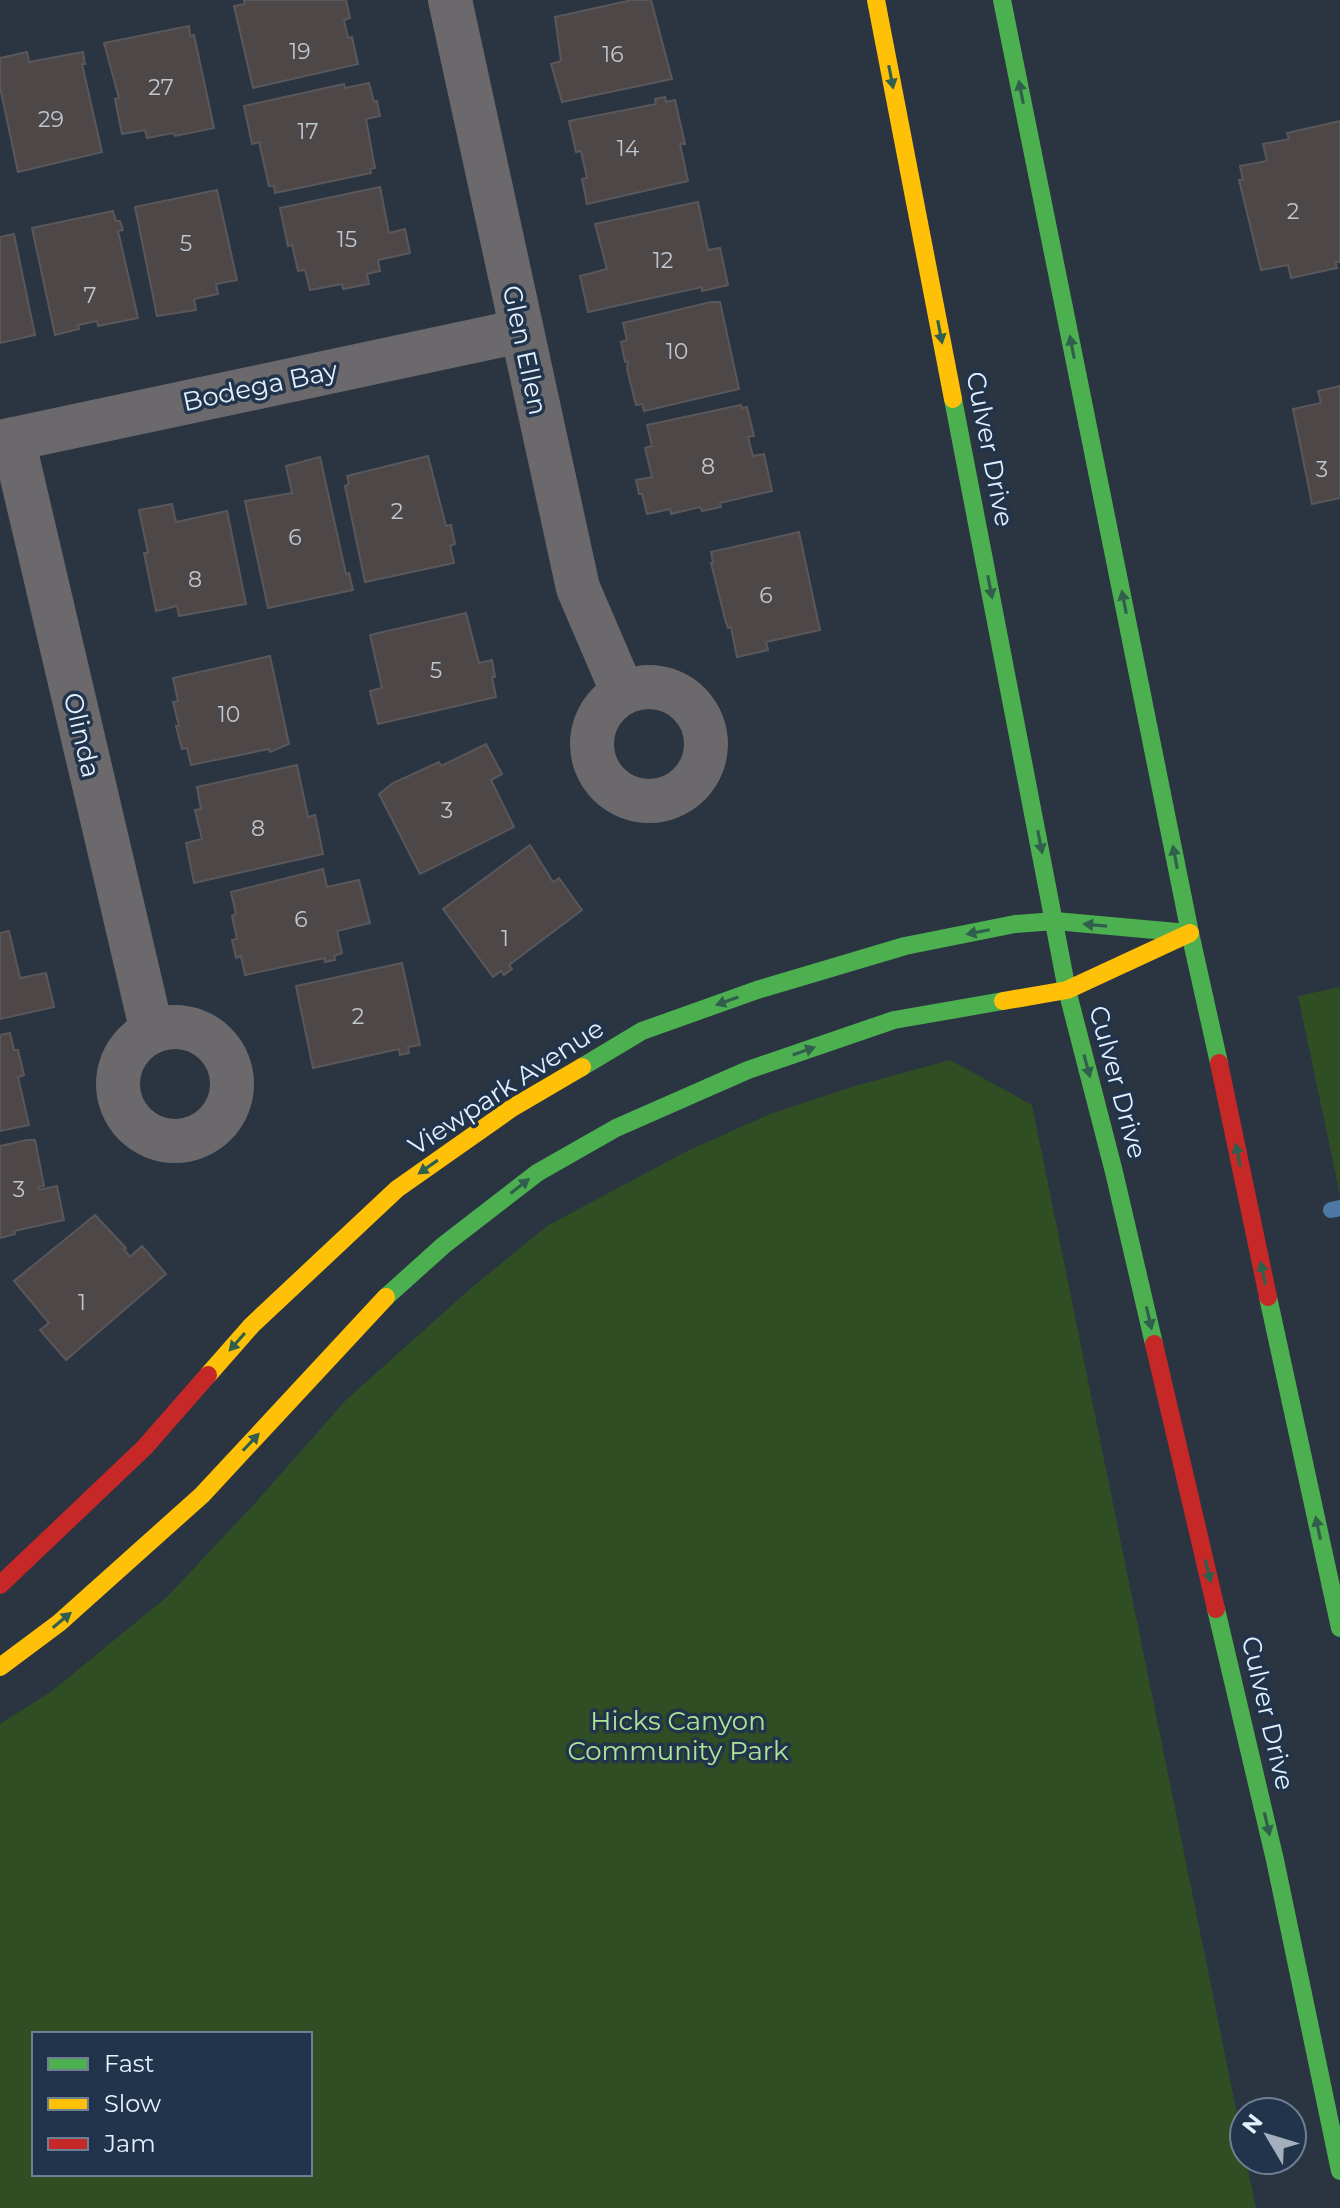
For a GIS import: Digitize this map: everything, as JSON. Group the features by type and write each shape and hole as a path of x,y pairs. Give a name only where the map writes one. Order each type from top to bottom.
{"main road":[{"name":"Culver Drive","path":"876,0 1067,990 1114,1172 1268,1830 1340,2171"},
{"path":"1002,0 1190,933 1340,1628"},
{"name":"Viewpark Avenue","path":"0,1585 145,1447 252,1325 397,1189 512,1108 642,1031 757,990 905,946 1015,924 1055,921 1190,933"},
{"path":"0,1667 59,1623 202,1495 378,1305 445,1244 537,1173 616,1128 748,1070 894,1020 1067,990 1190,933"}],"street":[{"name":"Glen Ellen","path":"450,0 578,588 623,693"},
{"name":"Bodega Bay","path":"6,440 521,331"},
{"name":"Olinda","path":"6,440 152,1032"}],"green space":[{"path":"1340,987 1340,1195 1298,996"},
{"name":"Hicks Canyon Community Park","path":"950,1060 1032,1105 1233,2096 1228,2096 1228,2176 1249,2176 1256,2208 0,2208 0,1724 52,1691 168,1596 346,1400 470,1289 547,1226 689,1150 770,1114"}],"building":[{"path":"244,0 346,0 350,18 344,20 348,38 352,37 358,64 253,88 234,6 245,4"},
{"path":"632,0 651,0 672,79 562,102 551,64 561,61 555,17"},
{"path":"189,26 190,36 194,35 214,128 147,138 145,130 122,134 115,99 119,98 104,43"},
{"path":"27,52 29,62 83,52 85,64 82,64 102,152 18,172 0,87 0,58"},
{"path":"369,83 380,116 366,119 375,168 370,169 371,173 275,193 274,186 269,186 259,142 252,144 244,106 344,84 345,88"},
{"path":"665,97 666,102 675,100 685,144 680,144 688,181 587,204 582,179 587,178 581,151 576,152 569,121 656,104 655,99"},
{"path":"1340,121 1340,262 1335,262 1337,268 1291,278 1288,265 1261,270 1239,180 1243,180 1240,166 1267,161 1263,144 1289,139 1287,133"},
{"path":"380,187 389,233 405,229 410,253 378,260 380,271 367,274 369,284 343,289 342,284 310,290 305,270 298,271 292,245 288,246 280,208"},
{"path":"217,190 237,280 216,284 218,294 194,299 196,310 157,316 135,207"},
{"path":"698,202 708,250 720,248 728,285 702,291 702,287 588,312 580,276 607,269 595,224"},
{"path":"113,211 123,230 118,231 138,318 98,326 97,321 55,335 32,228"},
{"path":"14,234 35,335 0,343 0,237"},
{"path":"720,302 739,389 644,411 642,404 636,405 627,369 628,361 625,362 621,342 627,340 623,323"},
{"path":"1340,386 1340,498 1312,504 1293,409 1321,403 1318,391"},
{"path":"741,405 742,408 747,407 754,436 748,437 753,456 764,454 772,491 720,503 721,507 702,511 700,507 671,514 670,509 647,514 636,480 652,477 645,448 652,446 647,425"},
{"path":"428,456 446,526 451,525 455,544 450,546 454,563 365,582 345,486 349,484 347,476"},
{"path":"320,457 346,574 349,573 353,590 268,608 245,501 292,493 286,466"},
{"path":"172,504 176,522 227,511 246,604 179,616 177,606 156,611 139,510"},
{"path":"799,532 820,630 766,642 768,650 737,657 711,563 711,552"},
{"path":"466,613 479,663 492,660 496,697 378,724 370,691 382,688 370,635"},
{"path":"270,656 289,744 270,752 269,749 191,765 187,748 182,749 176,726 179,726 173,702 178,701 173,678"},
{"path":"486,744 502,774 491,780 514,827 420,874 379,794 393,783 439,762 441,766"},
{"path":"297,765 308,817 315,815 323,854 194,883 186,843 202,839 195,810 201,809 197,787"},
{"path":"530,845 553,882 559,878 582,910 509,965 512,969 504,975 501,971 493,977 443,909"},
{"path":"323,869 327,887 359,880 370,923 337,931 342,953 334,956 335,960 325,962 325,958 245,975 241,956 236,958 232,940 237,939 231,892"},
{"path":"9,931 20,978 46,973 54,1007 0,1019 0,933"},
{"path":"402,963 420,1045 408,1047 409,1053 400,1055 399,1049 313,1068 296,986"},
{"path":"10,1033 24,1075 18,1077 29,1125 0,1131 0,1035"},
{"path":"35,1140 44,1186 38,1187 39,1190 57,1186 64,1220 14,1231 15,1234 0,1238 0,1146"},
{"path":"95,1215 126,1248 130,1257 142,1246 166,1274 66,1360 40,1330 49,1323 14,1281"}],"waterway":[{"path":"1331,1210 1340,1208"}],"traffic: fast":[{"path":"1002,0 1190,933 1219,1063"},
{"path":"953,399 1067,990 1154,1344"},
{"path":"582,1067 642,1031 757,990 905,946 1015,924 1055,921 1188,933"},
{"path":"386,1297 445,1244 537,1173 616,1128 748,1070 894,1020 1003,1001"},
{"path":"1268,1297 1340,1628"},
{"path":"1216,1609 1275,1860 1340,2171"}],"traffic: slow":[{"path":"876,0 953,399"},
{"path":"1003,1001 1067,990 1190,933"},
{"path":"208,1375 252,1325 397,1189 512,1108 582,1067"},
{"path":"0,1667 59,1623 202,1495 386,1297"}],"traffic: jam":[{"path":"1219,1063 1268,1297"},
{"path":"1154,1344 1216,1609"},
{"path":"0,1585 145,1447 208,1375"}]}
